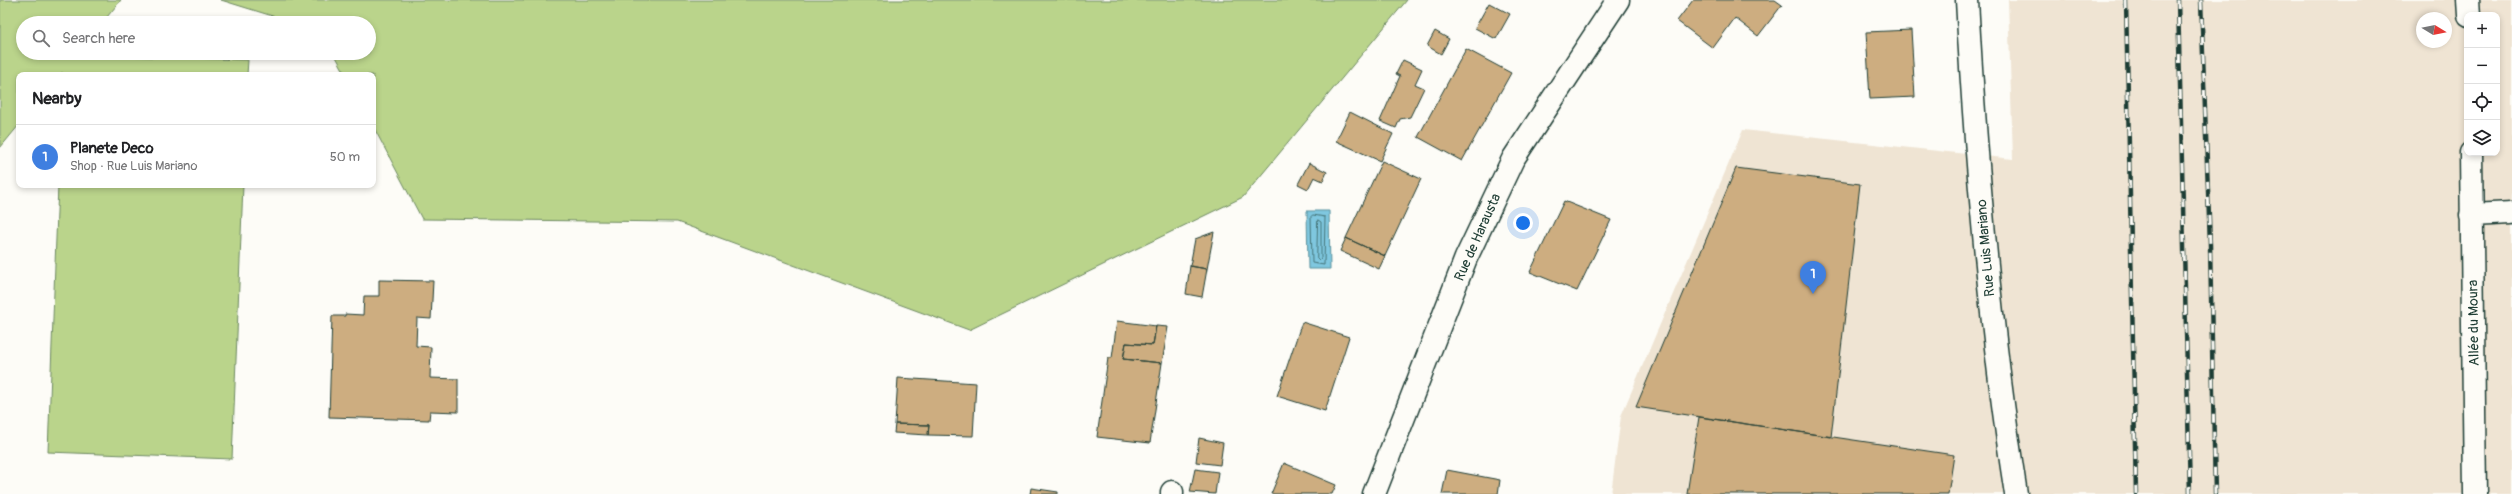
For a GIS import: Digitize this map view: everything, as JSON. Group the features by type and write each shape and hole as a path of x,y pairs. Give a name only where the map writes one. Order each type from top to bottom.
{"street":[{"name":"Rue de Harausta","path":"1374,494 1466,258 1513,159 1618,0"},
{"name":"Rue Luis Mariano","path":"1967,0 1984,251 2000,395 2016,494"},
{"path":"2468,0 2469,12"},
{"name":"Allée du Moura","path":"2471,156 2475,494"},
{"path":"2472,214 2512,213"}],"shaded area":[{"path":"2008,0 2512,0 2512,494 1611,494 1621,416 1743,130 2013,159"}],"green space":[{"path":"0,0 121,0 108,16 16,16 16,60 248,60 247,72 16,72 16,129 0,148"},
{"path":"221,0 1407,0 1243,197 969,330 677,222 422,219 376,132 376,72 344,72 338,60 376,60 376,16 272,16"},
{"path":"58,188 243,188 232,459 48,452"}],"water":[{"path":"1307,211 1329,211 1330,269 1308,269"}],"building":[{"path":"1693,0 1775,0 1782,5 1758,36 1735,18 1713,48 1677,21"},
{"path":"1489,3 1510,14 1496,39 1475,28"},
{"path":"1911,30 1915,97 1870,99 1866,32"},
{"path":"1435,31 1449,39 1441,54 1427,46"},
{"path":"1466,49 1511,73 1462,161 1418,137"},
{"path":"1403,60 1422,69 1415,84 1424,88 1410,117 1400,119 1396,128 1380,121 1400,76 1396,74"},
{"path":"1350,112 1393,134 1380,161 1336,141"},
{"path":"1382,161 1421,179 1385,256 1346,238"},
{"path":"1309,163 1327,172 1323,181 1314,177 1308,189 1298,184"},
{"path":"1736,168 1860,184 1831,437 1636,407"},
{"path":"1564,201 1611,220 1577,291 1530,272"},
{"path":"1214,232 1207,269 1190,266 1195,239"},
{"path":"1346,238 1385,256 1379,269 1340,251"},
{"path":"1190,266 1207,269 1202,297 1186,294"},
{"path":"379,280 433,281 431,319 417,318 416,346 431,347 430,378 458,379 458,412 430,411 429,420 329,417 332,316 345,316 345,314 363,315 364,296 379,296"},
{"path":"1117,321 1156,326 1153,345 1126,343 1123,359 1162,363 1150,443 1097,437 1108,358 1112,358"},
{"path":"1302,322 1349,337 1325,411 1277,396"},
{"path":"1156,326 1168,327 1162,363 1123,359 1126,343 1153,345"},
{"path":"898,378 976,383 973,436 928,435 929,425 895,424"},
{"path":"1699,417 1954,455 1948,494 1687,494"},
{"path":"895,424 929,425 928,435 894,433"},
{"path":"1199,438 1223,443 1220,465 1196,462"},
{"path":"1284,463 1336,485 1332,494 1271,494"},
{"path":"1195,469 1218,472 1215,494 1190,492"},
{"path":"1447,470 1500,480 1498,494 1442,494"},
{"path":"1031,488 1058,492 1058,494 1030,494"}],"railway":[{"path":"2126,0 2136,494"},
{"path":"2178,0 2190,494"},
{"path":"2201,0 2210,245 2215,494"}],"place":[{"name":"Planete Deco","path":"1813,294"}]}
